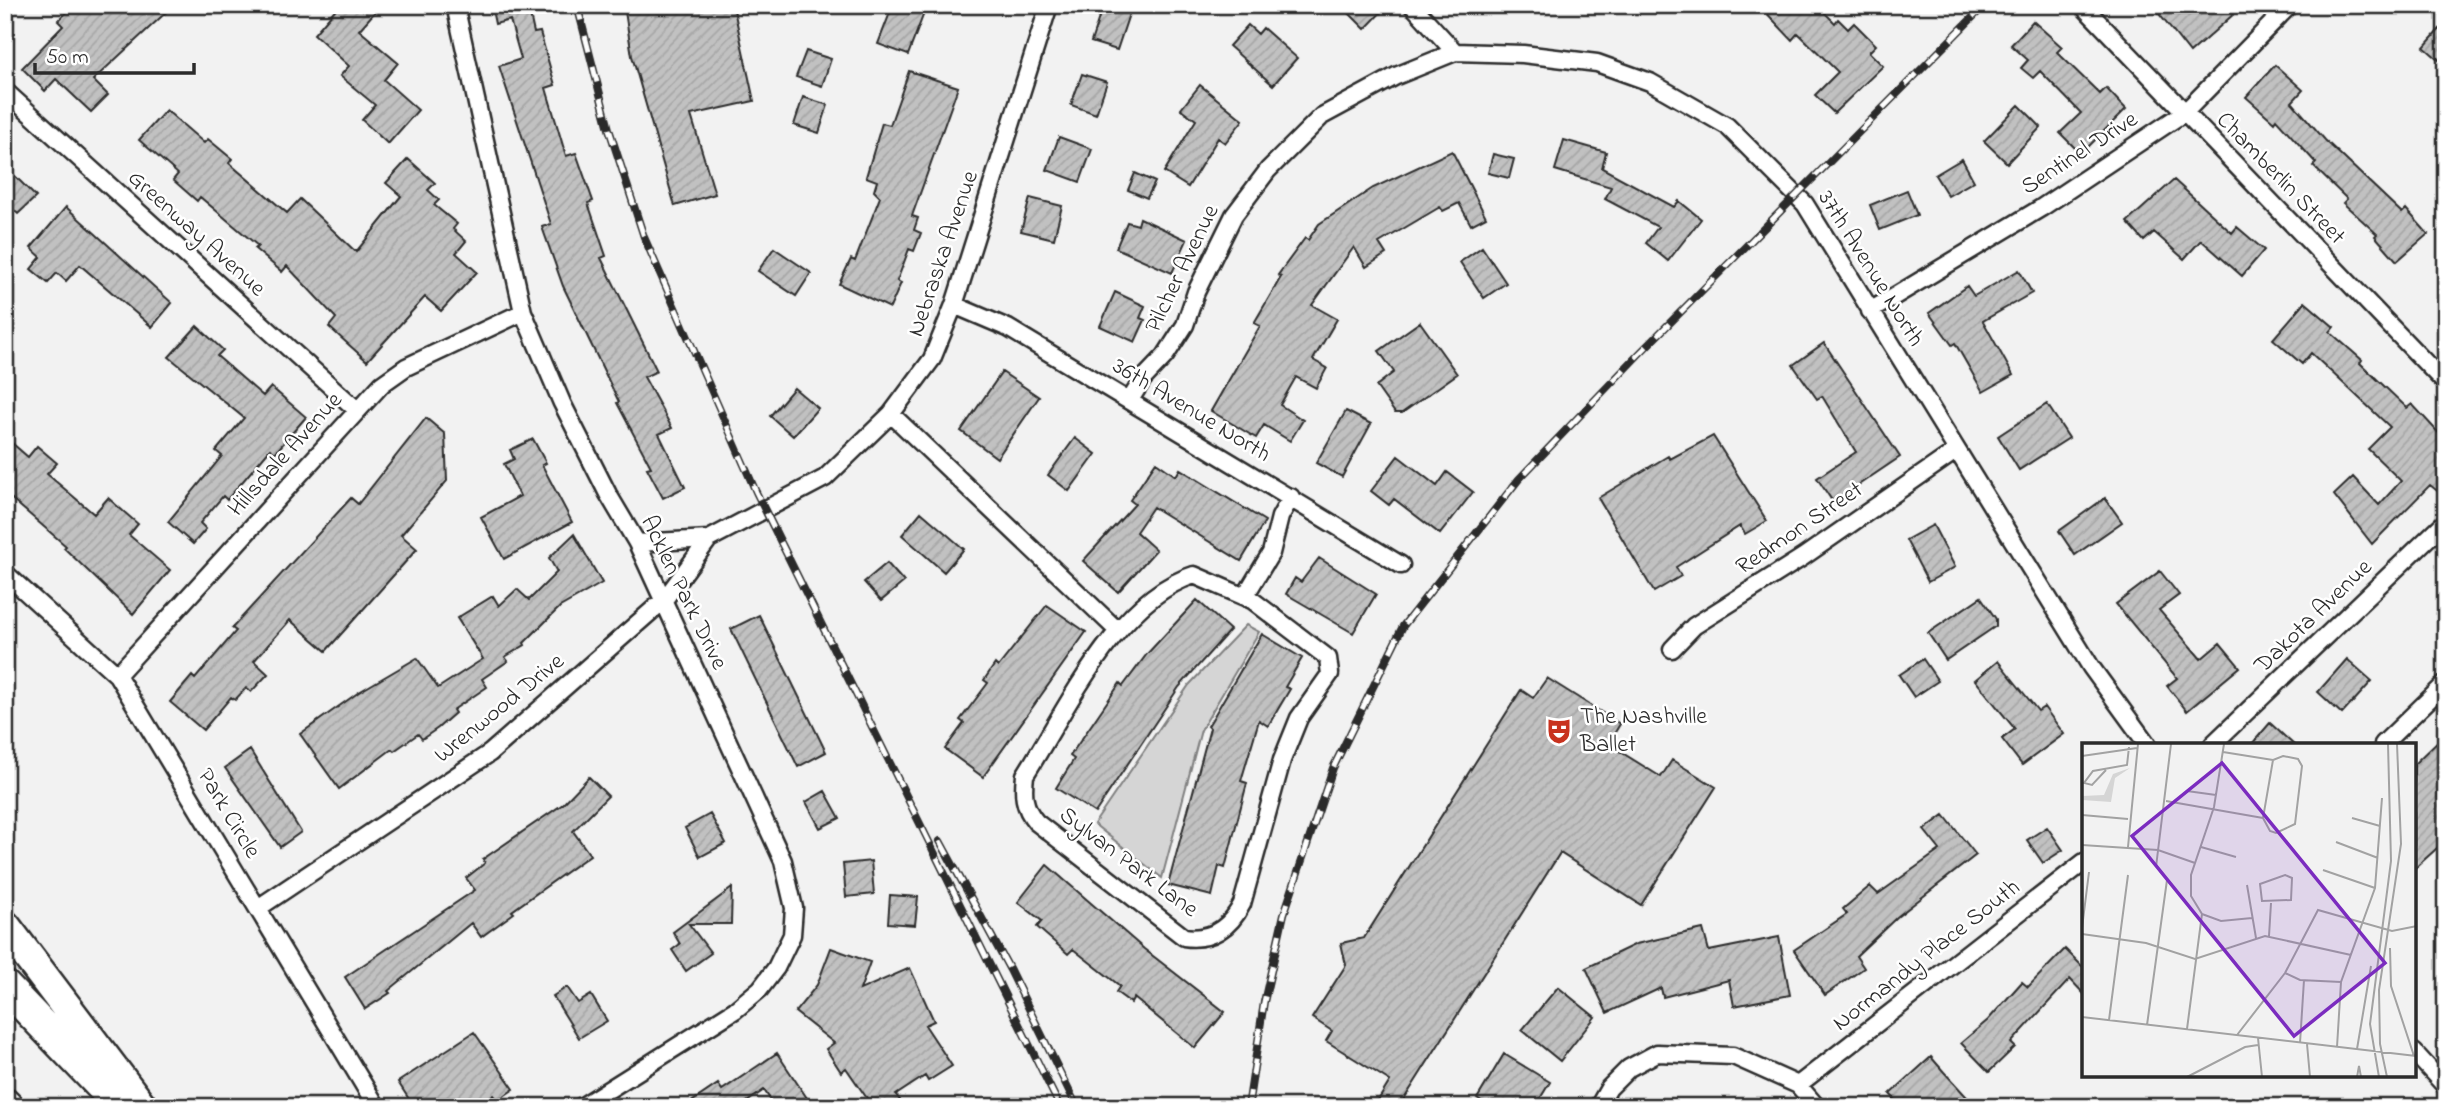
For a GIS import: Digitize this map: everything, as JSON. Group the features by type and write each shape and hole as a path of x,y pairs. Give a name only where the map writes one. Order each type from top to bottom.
{"highway":[{"path":"5,926 142,1107"},
{"path":"5,986 121,1107"}],"street":[{"name":"Acklen Park Drive","path":"455,5 523,312 562,403 608,494 637,543 783,860 794,908 792,934 776,968 760,989 744,1003 581,1107"},
{"name":"Nebraska Avenue","path":"709,539 825,478 891,414 932,359 954,305 1049,5"},
{"path":"1412,5 1455,52"},
{"name":"Chamberlin Street","path":"2082,5 2446,384"},
{"name":"Sentinel Drive","path":"1870,311 2041,208 2185,112 2290,5"},
{"name":"37th Avenue North","path":"1455,52 1523,54 1597,63 1650,82 1727,126 1805,205 2091,667 2146,743"},
{"name":"Pilcher Avenue","path":"1130,400 1143,379 1165,356 1185,325 1196,292 1234,215 1285,152 1322,116 1344,101 1455,52"},
{"name":"Greenway Avenue","path":"5,90 356,410"},
{"name":"36th Avenue North","path":"954,305 1008,328 1401,565"},
{"name":"Hillsdale Avenue","path":"117,675 382,384 406,368 523,312"},
{"path":"891,414 1117,630"},
{"name":"Redmon Street","path":"1672,649 1694,626 1803,557 1957,450"},
{"path":"1245,596 1270,553 1280,517 1291,497"},
{"name":"Dakota Avenue","path":"2214,743 2446,521"},
{"path":"637,543 709,539"},
{"name":"Wrenwood Drive","path":"258,908 490,753 664,600 709,539"},
{"name":"Park Circle","path":"5,573 117,675 377,1107"},
{"name":"Sylvan Park Lane","path":"1194,575 1245,596 1328,657 1330,674 1299,719 1282,760 1242,904 1228,924 1208,937 1184,937 1036,822 1026,806 1026,775 1117,630 1174,581 1194,575"},
{"path":"2384,743 2446,684"},
{"name":"Normandy Place South","path":"1798,1085 2082,864"},
{"path":"1598,1107 1609,1088 1629,1068 1657,1053 1733,1056 1798,1085 1817,1107"},
{"path":"2416,1054 2446,1087"}],"shaded area":[{"path":"1246,625 1259,632 1201,730 1162,878 1094,824 1189,685"}],"building":[{"path":"74,5 174,5 93,80 108,95 91,112 56,79 45,91 22,68 63,26 58,21"},
{"path":"339,5 381,5 359,30 398,63 384,80 418,110 388,144 362,120 375,105 340,76 349,66 314,34"},
{"path":"491,5 543,5 544,11 530,15 534,33 540,32 555,85 546,88 566,156 576,153 593,201 588,203 606,256 601,258 657,371 644,377 672,428 659,434 685,487 663,498 647,468 651,467 617,403 619,402 563,286 542,227 551,224 499,66 521,59 510,20 495,24"},
{"path":"624,5 733,5 754,101 691,115 715,194 675,206 632,56"},
{"path":"893,5 927,5 908,55 878,44"},
{"path":"1103,5 1132,5 1117,50 1091,42"},
{"path":"1341,5 1388,5 1365,29"},
{"path":"1759,5 1817,5 1835,23 1838,19 1848,29 1854,23 1876,45 1869,52 1883,66 1834,113 1815,95 1838,72 1798,33 1792,40"},
{"path":"2152,5 2244,5 2190,53"},
{"path":"2033,21 2062,47 2057,52 2100,94 2106,88 2126,109 2081,154 2060,133 2081,113 2040,71 2033,78 2021,68 2028,60 2011,45"},
{"path":"2446,22 2446,66 2424,47"},
{"path":"1248,25 1258,34 1263,28 1297,58 1273,85 1229,46"},
{"path":"806,51 831,59 822,86 796,77"},
{"path":"2275,65 2303,90 2292,102 2325,140 2402,213 2406,209 2428,234 2397,261 2375,236 2377,234 2343,203 2347,199 2313,166 2316,163 2276,119 2274,122 2246,97"},
{"path":"909,71 958,87 912,216 918,218 914,230 921,233 914,251 909,249 897,281 901,283 890,308 839,284 851,259 855,261 880,197 874,191 877,181 866,177 882,123 890,125"},
{"path":"1082,74 1107,82 1096,114 1071,105"},
{"path":"1200,85 1243,120 1225,143 1218,138 1188,187 1164,172 1196,120 1181,109"},
{"path":"803,97 828,105 819,133 794,125"},
{"path":"2019,105 2041,127 2007,163 1984,141"},
{"path":"166,110 204,143 208,139 232,159 229,163 287,213 300,199 356,252 401,196 386,183 408,159 435,183 428,190 439,200 434,205 457,224 453,229 466,241 456,253 477,272 441,311 425,297 367,361 329,327 336,318 287,266 282,272 255,249 258,246 200,197 197,201 173,180 178,174 139,140"},
{"path":"1059,137 1092,149 1080,182 1047,170"},
{"path":"1564,140 1606,152 1602,168 1674,207 1679,201 1701,219 1668,261 1646,243 1658,227 1605,199 1611,187 1555,170"},
{"path":"1452,151 1486,217 1471,225 1459,203 1443,211 1440,207 1379,243 1386,254 1366,267 1354,247 1312,305 1337,319 1313,360 1327,368 1316,388 1296,377 1280,405 1303,420 1290,441 1264,425 1256,438 1211,411 1260,326 1254,323 1281,277 1278,275 1305,238 1308,240 1319,224 1373,188"},
{"path":"1493,154 1514,159 1509,178 1488,173"},
{"path":"1962,159 1974,181 1948,196 1935,175"},
{"path":"5,166 36,197 18,214 5,202"},
{"path":"1135,173 1155,182 1147,198 1128,190"},
{"path":"2174,180 2232,233 2237,227 2264,250 2242,276 2201,240 2184,259 2154,232 2144,241 2127,222"},
{"path":"1907,190 1917,215 1880,230 1870,205"},
{"path":"1030,198 1062,206 1054,239 1021,231"},
{"path":"66,207 172,303 152,327 80,265 66,281 57,273 48,283 31,269 41,257 31,248"},
{"path":"1140,218 1187,240 1172,273 1116,248 1127,222 1138,225"},
{"path":"1482,247 1506,283 1484,298 1460,262"},
{"path":"774,248 811,273 796,296 758,271"},
{"path":"2019,270 2032,293 1983,321 2013,375 1983,392 1955,343 1952,345 1929,313 1967,286 1974,296"},
{"path":"1115,292 1145,306 1140,318 1145,320 1135,342 1100,326"},
{"path":"2305,302 2334,327 2330,332 2362,360 2360,363 2407,408 2412,404 2446,441 2446,498 2430,485 2372,544 2334,495 2353,477 2379,505 2401,481 2368,449 2390,427 2311,353 2302,364 2273,339"},
{"path":"1420,322 1457,374 1402,413 1395,413 1376,386 1394,372 1379,351"},
{"path":"197,326 223,350 217,356 263,396 271,387 306,417 275,453 270,449 227,500 223,496 200,523 206,529 193,544 168,522 222,456 216,451 244,418 169,357"},
{"path":"1824,343 1900,457 1833,502 1817,478 1856,452 1822,396 1817,399 1793,365"},
{"path":"1002,372 1039,397 997,458 961,431"},
{"path":"794,388 818,408 793,436 770,416"},
{"path":"2047,404 2069,438 2019,470 1998,436"},
{"path":"1346,411 1371,424 1342,477 1316,463"},
{"path":"426,418 445,434 447,481 401,535 417,549 326,651 290,620 254,661 268,674 251,692 246,688 235,700 231,697 203,730 170,702 192,676 195,679 236,631 232,628 351,498 358,504"},
{"path":"1713,436 1767,521 1745,534 1740,526 1676,567 1681,576 1654,592 1598,498 1668,456 1670,459"},
{"path":"5,437 28,457 37,446 57,463 47,474 94,514 108,498 138,524 129,535 170,570 133,614 64,548 66,546 5,493"},
{"path":"1075,438 1096,454 1069,491 1048,475"},
{"path":"533,439 546,463 542,465 572,522 504,559 481,517 520,496 504,464 514,459 510,450"},
{"path":"1398,456 1437,486 1447,472 1473,492 1440,534 1394,499 1389,505 1371,491"},
{"path":"1156,462 1176,476 1180,469 1265,521 1241,561 1153,507 1136,532 1156,550 1118,592 1083,561 1135,504 1130,500"},
{"path":"2105,498 2122,522 2075,555 2059,531"},
{"path":"921,512 964,549 944,572 902,535"},
{"path":"1933,525 1955,567 1928,582 1906,540"},
{"path":"574,534 602,583 560,607 525,645 505,657 508,661 482,679 487,687 453,710 455,713 438,728 422,739 418,734 394,751 392,749 339,789 300,734 359,692 417,658 438,688 483,659 457,618 493,596 499,606 517,589 529,600 557,572 549,558"},
{"path":"1319,558 1376,594 1353,633 1286,594 1295,578 1301,582"},
{"path":"887,563 904,582 881,601 864,582"},
{"path":"2160,571 2179,595 2159,610 2201,659 2220,643 2240,667 2187,711 2167,686 2177,678 2116,604"},
{"path":"1981,597 1996,619 1996,626 1946,660 1928,633"},
{"path":"1197,600 1230,630 1179,687 1095,813 1056,788 1074,759 1070,756 1120,683 1123,686 1147,654"},
{"path":"1047,605 1086,632 983,777 945,749 964,723 960,720 988,683 984,680 995,664 998,667"},
{"path":"759,615 826,752 798,767 731,629"},
{"path":"1262,634 1302,658 1285,687 1290,689 1268,726 1259,720 1241,781 1247,783 1225,868 1219,866 1212,896 1168,885 1210,728 1208,726"},
{"path":"1923,659 1938,681 1914,697 1899,675"},
{"path":"2347,659 2372,681 2342,714 2318,692"},
{"path":"1998,661 2038,711 2044,707 2064,734 2022,765 2002,739 2015,729 1975,680"},
{"path":"1547,678 1620,724 1608,744 1661,777 1672,760 1716,787 1641,905 1560,853 1399,1107 1374,1107 1390,1081 1326,1041 1332,1031 1312,1018 1346,965 1341,943 1364,938 1521,690 1533,698"},
{"path":"2270,723 2292,743 2253,743"},
{"path":"2446,733 2446,840 2416,867 2416,762"},
{"path":"250,750 301,832 280,847 225,768"},
{"path":"589,777 608,796 573,831 590,855 512,911 514,913 481,937 471,923 388,991 390,993 365,1009 345,977 475,890 466,878 485,863 483,859 563,804"},
{"path":"825,791 840,818 820,828 806,802"},
{"path":"710,814 726,843 700,857 685,828"},
{"path":"1944,815 1976,855 1897,917 1856,956 1864,968 1825,995 1794,950 1847,914 1843,909 1870,886 1878,894 1940,850 1924,830"},
{"path":"2047,827 2063,850 2043,863 2027,840"},
{"path":"871,861 874,894 846,897 843,864"},
{"path":"1047,865 1144,949 1225,1012 1195,1048 1134,998 1131,1003 1116,992 1120,986 1073,949 1068,954 1037,927 1042,921 1018,902"},
{"path":"732,888 731,924 689,924 711,953 686,971 672,950 680,944 673,932"},
{"path":"890,895 918,897 915,925 888,923"},
{"path":"1703,929 1709,951 1779,937 1790,995 1734,1006 1729,980 1663,997 1661,988 1607,1013 1586,968 1636,944"},
{"path":"831,948 870,962 860,990 910,968 934,1021 925,1025 952,1066 928,1081 925,1076 896,1095 900,1100 890,1107 873,1107 846,1068 841,1072 826,1049 834,1043 795,1012 817,985"},
{"path":"2065,949 2082,966 2082,992 2070,979 2011,1043 2015,1047 1989,1072 1961,1043 1988,1020 2022,982 2028,987"},
{"path":"567,987 578,1003 591,995 607,1021 579,1038 553,996"},
{"path":"1558,987 1595,1017 1560,1061 1522,1030"},
{"path":"474,1032 514,1089 498,1100 494,1095 477,1107 414,1107 398,1082"},
{"path":"777,1053 813,1107 775,1107 764,1090 740,1107 684,1107 718,1084 722,1090"},
{"path":"1504,1054 1550,1082 1535,1107 1490,1107 1477,1099"},
{"path":"1931,1057 1976,1107 1902,1107 1890,1094"}],"railway":[{"path":"577,5 609,129 644,237 756,492 1060,1107"},
{"path":"1248,1107 1264,1002 1284,914 1333,768 1403,626 1519,479 1985,5"},
{"path":"940,841 1010,970 1077,1107"}],"place":[{"name":"The Nashville Ballet","path":"1559,731"}]}
